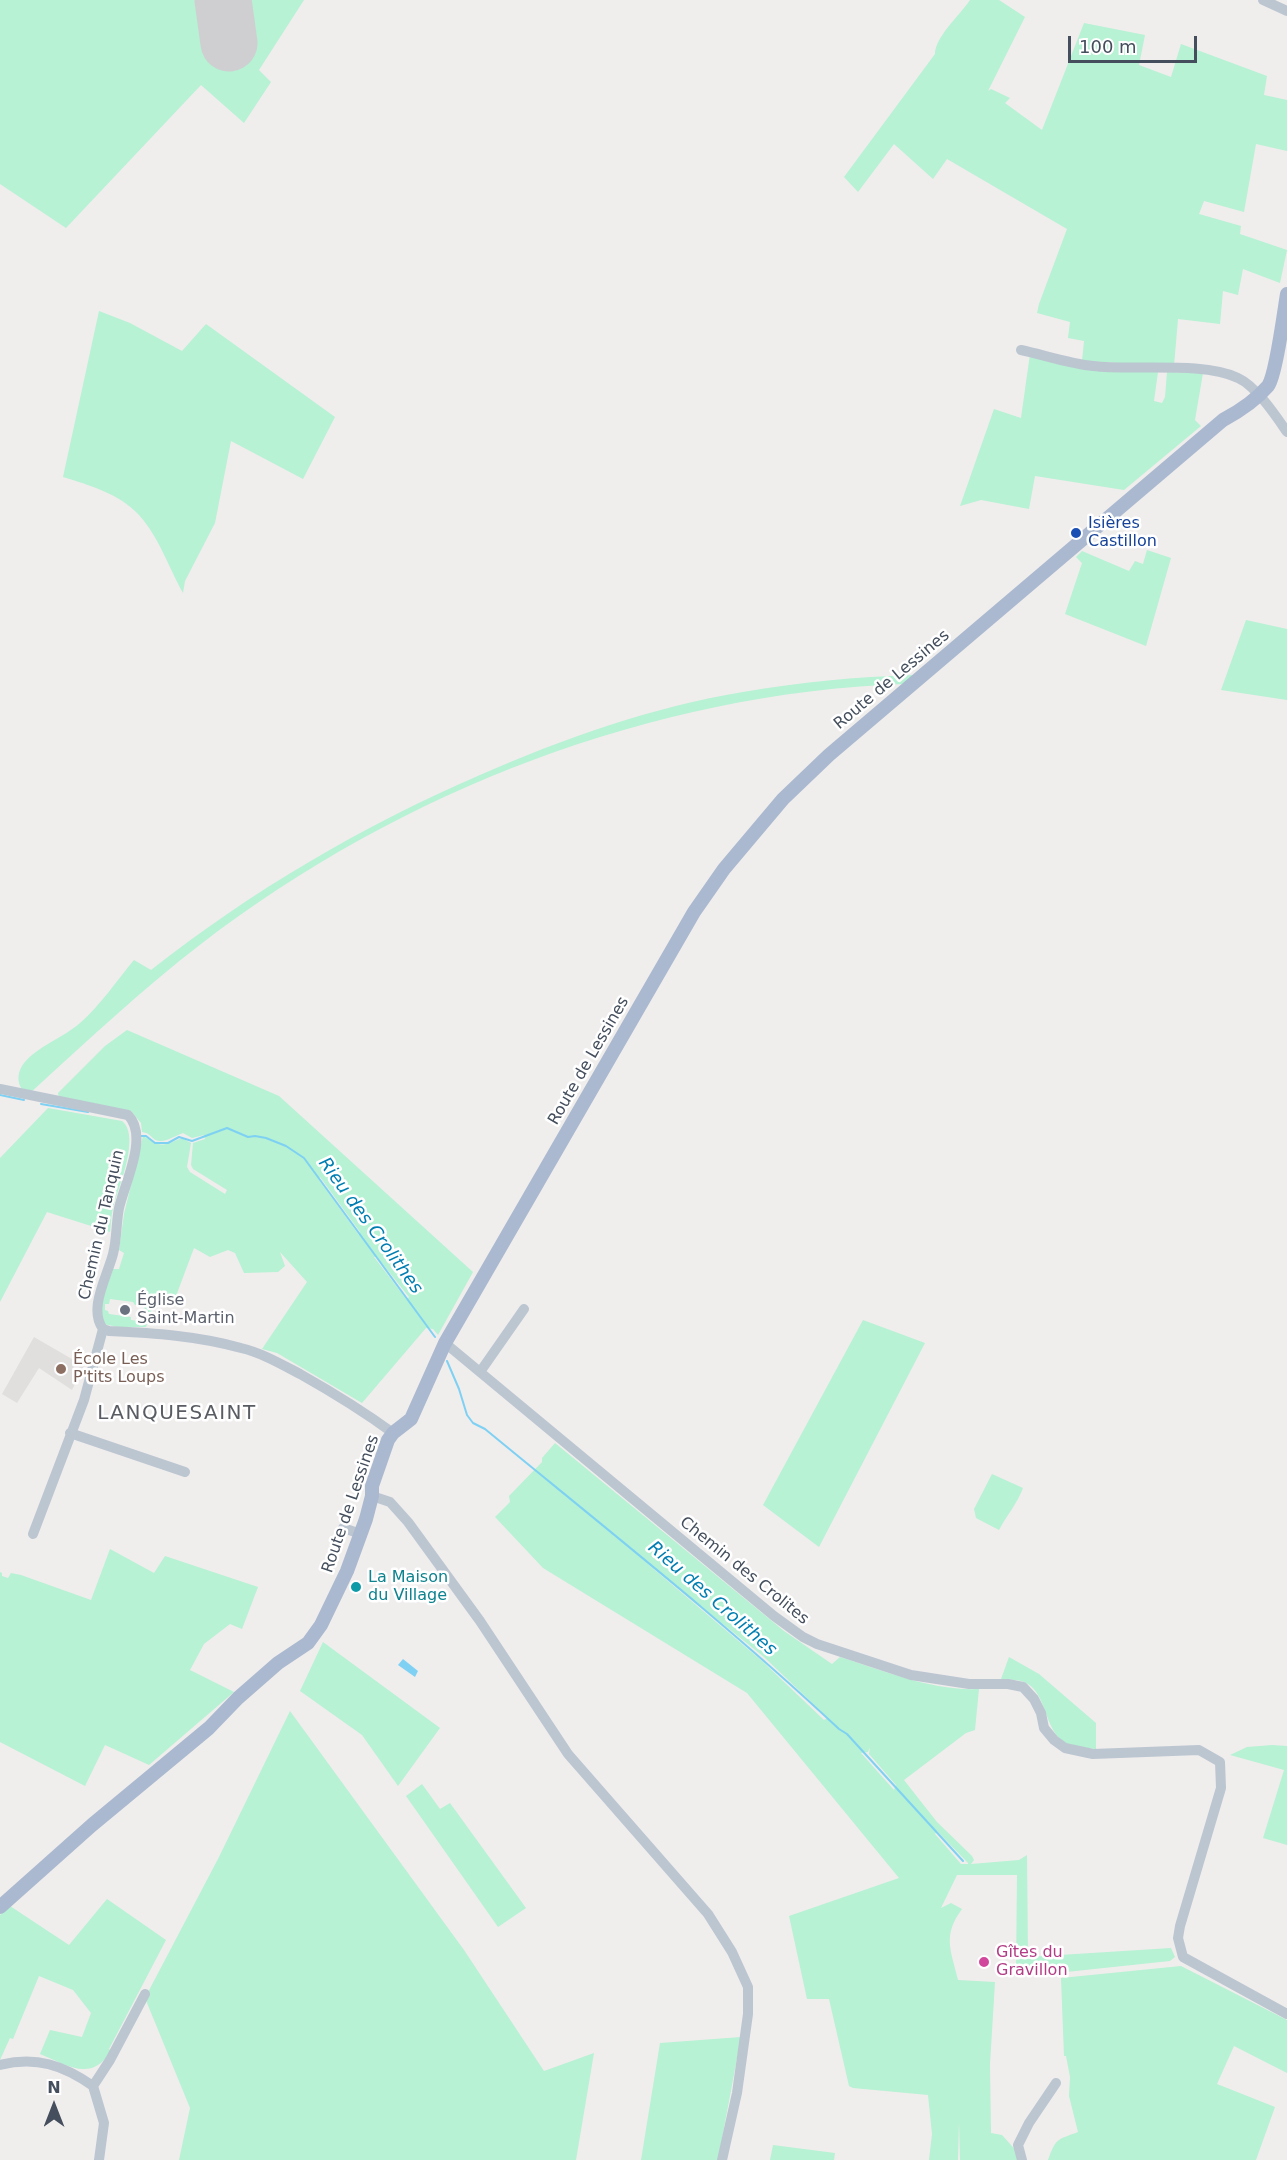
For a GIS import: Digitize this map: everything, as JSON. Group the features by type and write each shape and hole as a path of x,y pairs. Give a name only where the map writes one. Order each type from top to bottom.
{"main road":[{"name":"Route de Lessines","path":"0,1907 99,1819 209,1728 238,1698 278,1663 308,1642 321,1625 348,1571 372,1496 372,1486 388,1440 411,1419 446,1343 694,912 724,868 776,807 856,732 1223,420 1236,413 1268,385 1274,372 1287,294"}],"street":[{"path":"1263,0 1287,11"},
{"path":"1021,350 1090,366 1206,370 1238,378 1258,394 1287,432"},
{"name":"Chemin du Tanquin","path":"0,1089 128,1115 136,1128 137,1140 119,1209 114,1250 97,1303 96,1317 103,1329"},
{"path":"480,1372 524,1310"},
{"path":"33,1534 84,1400 103,1329 171,1334 242,1348 270,1358 344,1399 393,1433"},
{"name":"Chemin des Crolites","path":"446,1343 765,1609 803,1637 817,1644 911,1675 969,1684 1008,1683 1023,1687 1034,1699 1041,1713 1044,1728 1054,1740 1065,1748 1077,1752 1093,1754 1199,1750 1220,1762 1221,1788 1183,1915 1178,1938 1180,1950 1183,1957 1287,2014"},
{"path":"70,1433 185,1472"},
{"path":"372,1496 390,1502 408,1522 480,1621 568,1754 708,1914 732,1952 748,1988 748,2014 739,2083 722,2160"},
{"path":"343,1528 361,1534"},
{"path":"93,2086 110,2060 145,1994"},
{"path":"0,2065 16,2061 43,2061 78,2075 93,2086 104,2123 99,2160"},
{"path":"1022,2160 1018,2145 1029,2123 1056,2083"}],"shaded area":[{"name":"École Les P'tits Loups","path":"34,1337 84,1366 72,1390 39,1368 17,1403 2,1394"}],"green space":[{"path":"0,0 304,0 259,70 271,82 244,123 201,85 66,228 0,184"},
{"path":"970,0 999,0 1025,17 988,91 991,89 1010,98 1005,103 1042,130 1084,23 1145,35 1139,65 1171,77 1181,44 1267,76 1264,95 1287,100 1287,151 1256,144 1244,212 1204,201 1199,214 1241,226 1240,234 1287,250 1280,283 1243,269 1238,295 1223,291 1220,324 1178,319 1174,366 1082,361 1084,341 1068,338 1070,322 1037,313 1067,229 947,159 933,179 894,144 858,192 844,177 935,54 943,33"},
{"path":"99,311 130,323 182,351 206,324 335,417 303,479 231,441 215,523 185,581 183,593 158,543 139,515 123,501 113,496 63,477"},
{"path":"1030,354 1158,372 1154,401 1162,403 1165,397 1167,372 1203,373 1195,420 1201,426 1124,490 1035,476 1029,509 981,500 960,506 994,409 1021,418"},
{"path":"1147,550 1171,558 1146,646 1065,614 1082,563 1076,557 1082,551 1129,571 1135,561 1143,564"},
{"path":"1246,620 1287,629 1287,700 1221,690"},
{"path":"914,675 904,684 810,691 716,707 624,730 533,760 445,797 360,840 278,889 201,944 157,980 29,1094 20,1085 19,1076 24,1063 87,1016 134,960 151,970 269,887 351,838 436,795 512,761 576,736 676,706 786,685"},
{"path":"127,1030 279,1096 473,1272 438,1335 433,1329 426,1328 362,1403 277,1353 262,1349 307,1282 280,1252 285,1266 278,1272 244,1273 235,1253 228,1250 210,1257 194,1248 173,1304 156,1298 146,1327 118,1327 103,1324 100,1305 113,1269 119,1269 124,1253 119,1250 124,1214 143,1136 162,1145 182,1138 191,1143 187,1167 190,1172 225,1194 227,1190 193,1169 191,1165 193,1143 205,1139 204,1135 192,1138 183,1133 165,1141 157,1141 142,1132 141,1123 131,1111 59,1098 58,1093 105,1046","holes":["320,1177 360,1232 359,1235 319,1180","374,1257 377,1257 409,1297 407,1300","110,1299 133,1302 135,1305 143,1306 145,1313 140,1315 139,1321 131,1320 131,1317 109,1314 105,1310 105,1304 109,1304"]},
{"path":"48,1108 122,1121 127,1128 129,1150 113,1208 110,1232 47,1212 0,1302 0,1158"},
{"path":"863,1320 925,1343 819,1547 763,1505"},
{"path":"555,1443 784,1631 832,1664 840,1657 891,1674 943,1687 979,1689 975,1730 966,1733 904,1780 937,1822 972,1856 974,1860 971,1864 1019,1860 1027,1855 1028,1957 1171,1948 1175,1957 1170,1961 1066,1972 1016,1974 1017,1875 957,1875 941,1908 951,1903 962,1909 950,1935 951,1951 958,1980 995,1982 990,2064 991,2133 1002,2135 1022,2160 960,2160 959,2121 958,2160 929,2160 932,2134 928,2095 849,2086 829,1999 807,1999 789,1916 899,1878 747,1693 543,1568 495,1517 510,1502 509,1496 542,1462 542,1458","holes":["643,1560 764,1657 828,1718 824,1720 762,1661","870,1747 869,1754 896,1785 894,1790 861,1753 868,1752","937,1831 968,1864 961,1864 935,1834"]},
{"path":"992,1474 1023,1488 999,1530 976,1518 974,1509"},
{"path":"110,1549 154,1573 165,1556 258,1587 242,1629 230,1624 204,1644 190,1670 234,1692 149,1765 105,1745 85,1786 0,1742 0,1572 2,1576 8,1578 11,1573 21,1575 91,1600"},
{"path":"323,1642 440,1728 398,1786 362,1735 300,1691"},
{"path":"1009,1657 1039,1674 1096,1723 1096,1749 1076,1747 1065,1743 1053,1730 1034,1689 1022,1681 1001,1679"},
{"path":"290,1711 464,1950 544,2071 594,2053 576,2160 179,2160 190,2108 145,1998 219,1857"},
{"path":"1287,1746 1287,1845 1263,1838 1284,1770 1230,1755 1247,1747"},
{"path":"422,1784 440,1809 450,1803 526,1908 498,1927 406,1796"},
{"path":"107,1899 166,1940 109,2049 111,2051 95,2067 87,2069 78,2069 40,2054 50,2030 82,2037 91,2013 73,1990 39,1976 13,2039 10,2038 0,2060 0,1915 10,1906 69,1945"},
{"path":"1181,1966 1287,2020 1287,2073 1234,2046 1217,2084 1275,2107 1256,2160 1048,2160 1058,2141 1078,2132 1069,2096 1070,2077 1066,2056 1064,2056 1061,1978"},
{"path":"741,2037 718,2160 641,2160 660,2043"},
{"path":"773,2145 835,2153 834,2160 770,2160"}],"water":[{"path":"403,1659 418,1671 415,1677 398,1665"}],"waterway":[{"name":"Rieu des Crolithes","path":"0,1095 24,1100"},
{"name":"Rieu des Crolithes","path":"41,1104 88,1112"},
{"name":"Rieu des Crolithes","path":"140,1136 146,1136 155,1143 168,1143 179,1137 192,1141 227,1128 248,1137 266,1138 286,1146 304,1158 435,1337"},
{"name":"Rieu des Crolithes","path":"447,1361 467,1415 473,1423 485,1429 664,1576 847,1734 963,1861"}],"runway":[{"path":"223,0 229,43"}],"place":[{"name":"Isières Castillon","path":"1076,533"},
{"name":"Église Saint-Martin","path":"125,1310"},
{"name":"École Les P'tits Loups","path":"61,1369"},
{"name":"La Maison du Village","path":"356,1587"},
{"name":"Gîtes du Gravillon","path":"984,1962"}],"district":[{"name":"LANQUESAINT","path":"177,1414"}]}
